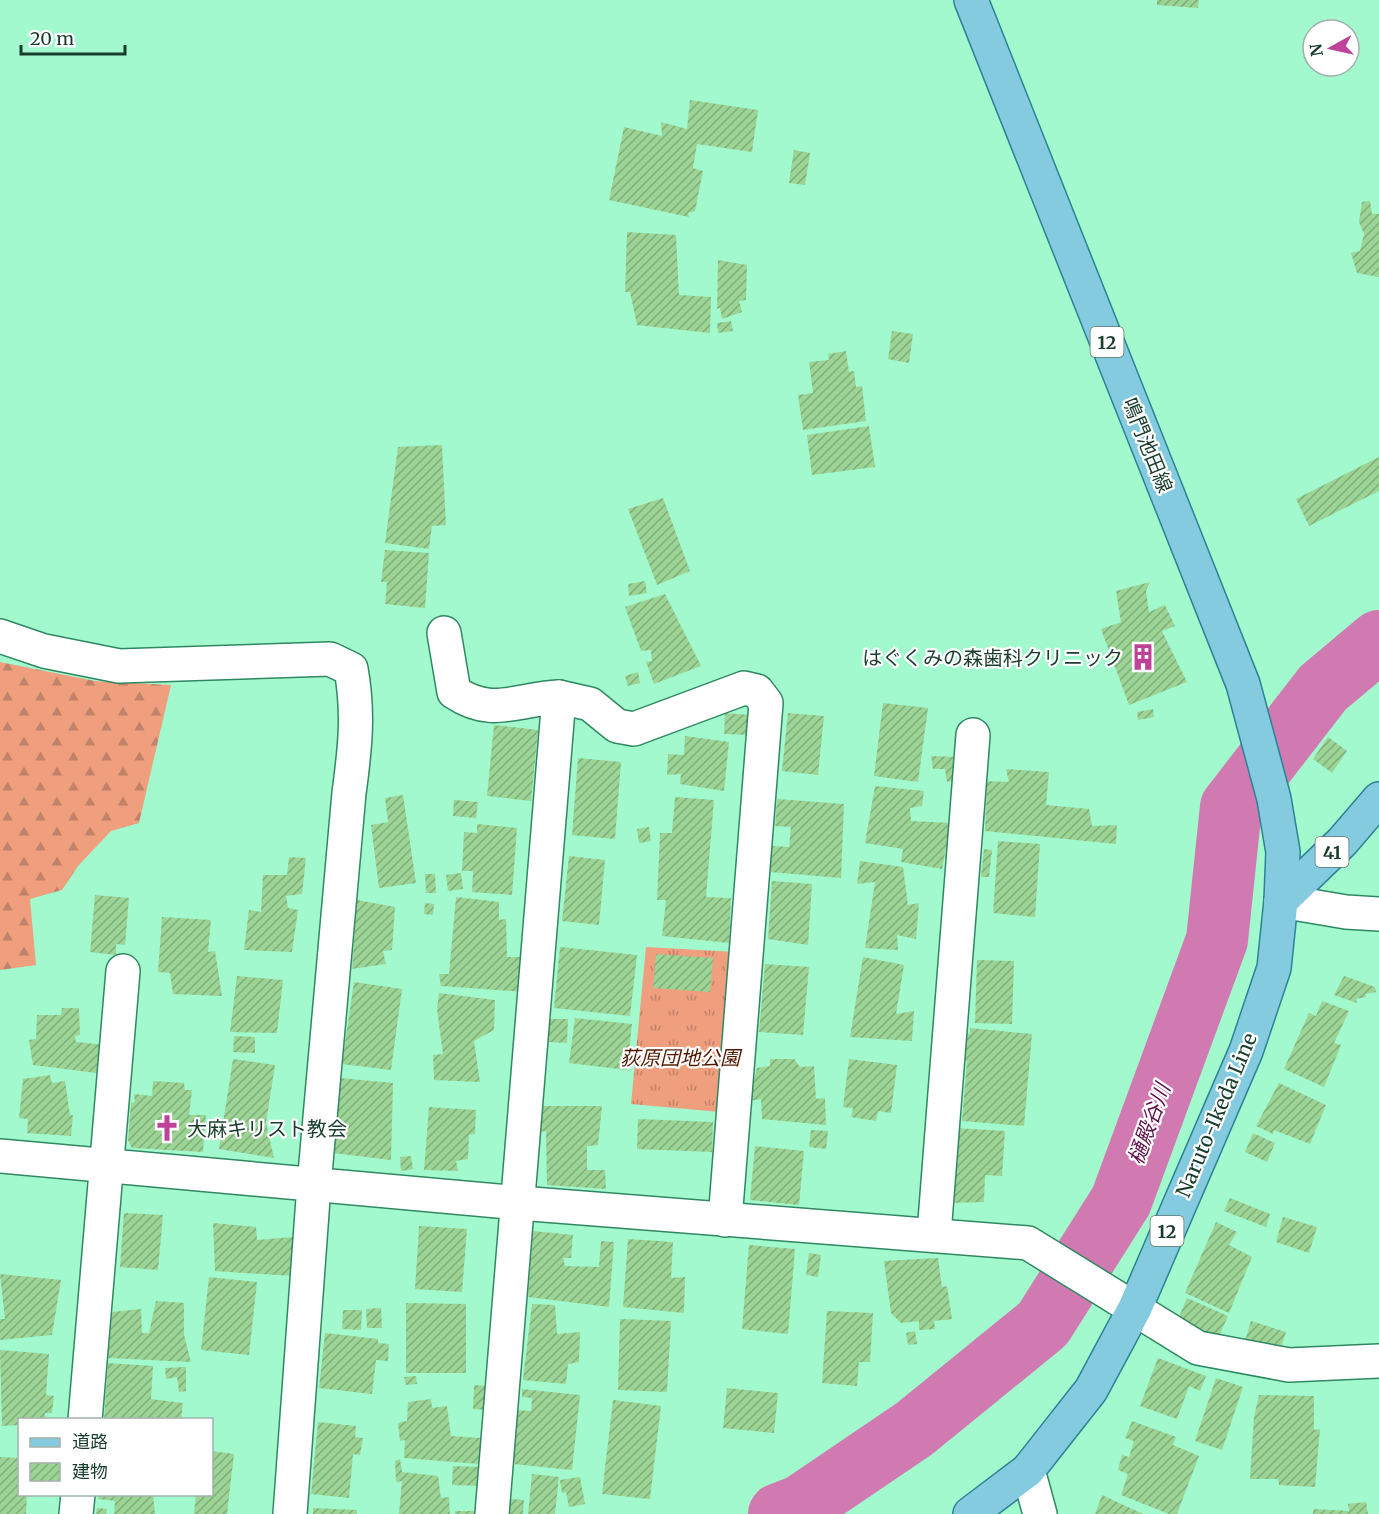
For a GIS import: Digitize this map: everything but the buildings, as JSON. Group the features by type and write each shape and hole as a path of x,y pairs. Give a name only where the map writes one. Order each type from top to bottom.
{"main road":[{"name":"鳴門池田線","path":"971,0 1243,684 1274,799 1283,852 1281,901"},
{"name":"41","path":"1281,901 1342,842 1379,799"},
{"name":"Naruto-Ikeda Line","path":"970,1514 1028,1470 1091,1390 1121,1300 1246,1051 1274,968 1281,901"}],"street":[{"path":"444,633 454,692 471,703 488,707 559,697 590,704 617,726 634,729 744,688 758,691 766,703 725,1220"},
{"path":"0,636 44,651 119,666 330,659 351,669 357,701 356,736 314,1185 290,1514"},
{"path":"492,1514 559,697"},
{"path":"933,1234 973,735"},
{"path":"1281,901 1346,912 1379,914"},
{"path":"85,1418 123,971"},
{"path":"0,1156 519,1203 1028,1243 1198,1348 1289,1365 1379,1361"},
{"path":"1028,1470 1040,1514"},
{"path":"76,1514 78,1496"}],"green space":[{"path":"0,662 95,681 171,685 139,823 111,831 78,866 62,890 30,899 36,965 0,970"},
{"name":"荻原団地公園","path":"646,947 735,952 720,1112 631,1104"}],"waterway":[{"name":"樋殿谷川","path":"779,1514 802,1505 914,1429 1043,1324 1121,1201 1217,940 1231,807 1323,688 1379,641"}],"place":[{"name":"はぐくみの森歯科クリニック","path":"1143,657"},
{"name":"大麻キリスト教会","path":"167,1128"}]}
